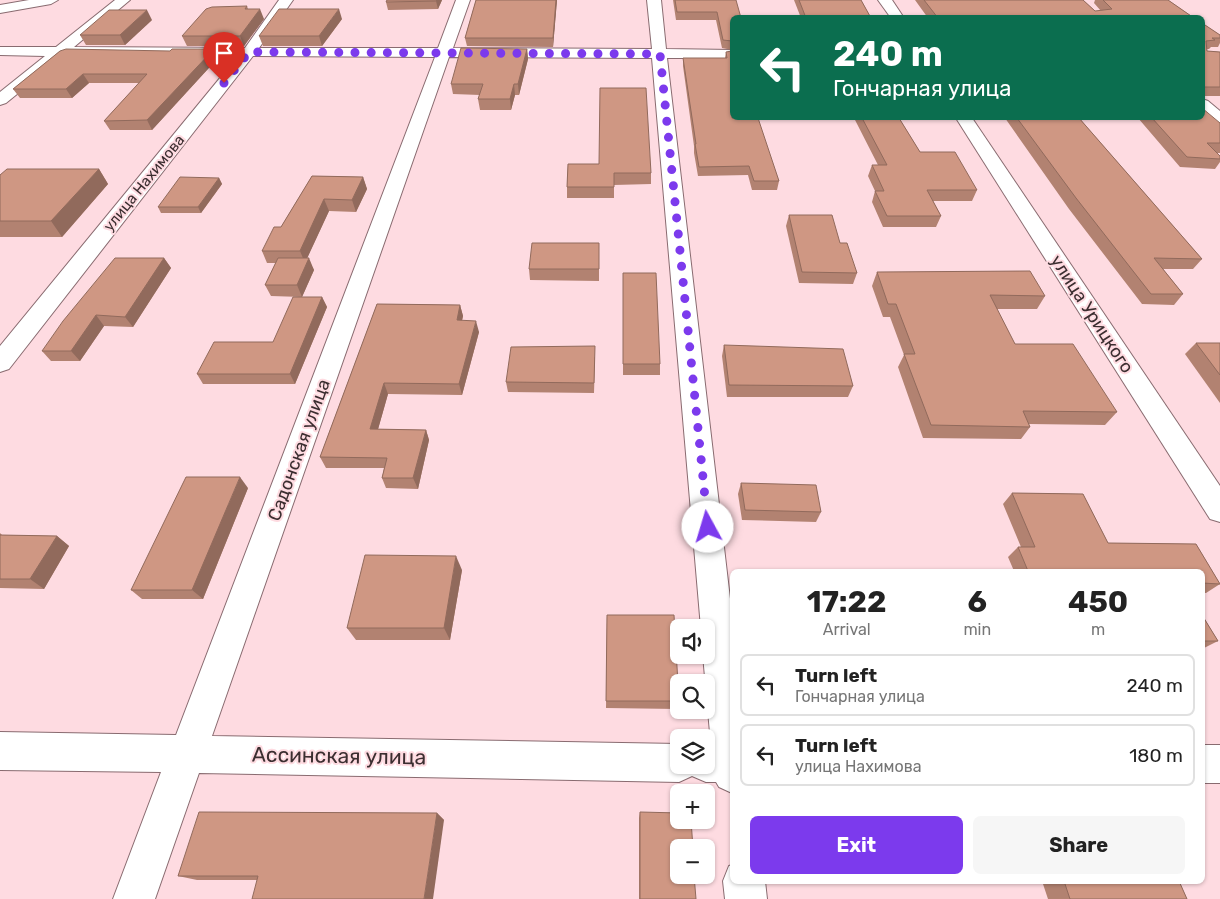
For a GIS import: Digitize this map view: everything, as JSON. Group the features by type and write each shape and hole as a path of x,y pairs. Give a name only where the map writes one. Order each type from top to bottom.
{"street":[{"path":"0,9 51,0"},
{"path":"0,100 123,0"},
{"name":"улица Нахимова","path":"0,363 249,52 286,0"},
{"name":"Садонская улица","path":"134,899 463,0"},
{"path":"654,0 726,766"},
{"path":"886,0 896,15"},
{"path":"0,51 730,54"},
{"path":"1205,106 1220,119"},
{"name":"улица Урицкого","path":"965,120 1220,510"},
{"name":"Ассинская улица","path":"0,751 670,762"},
{"path":"1205,764 1220,764"},
{"path":"744,884 746,899"}],"building":[{"path":"387,0 437,0 386,2"},
{"path":"476,0 556,0 553,38 465,38"},
{"path":"675,0 736,0 740,15 730,15 730,41 723,40 717,12 677,12"},
{"path":"799,0 861,0 869,15 805,15"},
{"path":"924,0 1083,0 1095,11 1112,9 1103,0 1168,0 1190,15 936,15"},
{"path":"247,6 245,9 260,9 240,36 182,36 206,9 212,7"},
{"path":"279,9 339,9 319,36 259,36"},
{"path":"109,10 147,10 120,35 80,35"},
{"path":"1205,25 1220,35 1220,38 1212,38 1215,40 1206,41 1207,51 1220,52 1220,87 1205,87"},
{"path":"461,48 527,49 518,84 514,84 510,99 478,99 483,84 451,84"},
{"path":"66,49 170,51 172,49 214,49 147,120 104,121 147,74 83,74 66,89 13,89 60,51"},
{"path":"730,51 730,120 759,120 779,181 754,181 749,166 699,167 683,58 727,58 726,52"},
{"path":"600,88 646,88 651,173 614,173 614,187 567,187 568,164 599,164"},
{"path":"1205,110 1220,123 1220,143 1207,143 1220,156 1220,159 1187,157 1154,120 1205,120"},
{"path":"863,120 900,120 920,152 955,152 977,190 927,190 941,216 887,216 875,191 884,191 872,165 887,165"},
{"path":"1018,120 1081,120 1202,259 1154,258 1183,294 1151,294"},
{"path":"7,169 99,169 51,221 0,221 0,175"},
{"path":"312,176 363,177 352,200 324,199 300,251 262,251 274,227 281,227"},
{"path":"180,177 219,178 198,207 158,207"},
{"path":"789,215 832,215 840,243 847,243 857,273 802,272"},
{"path":"532,243 599,243 599,269 529,269"},
{"path":"115,258 164,258 125,317 96,315 71,351 42,351 63,321"},
{"path":"278,258 309,258 297,285 265,285"},
{"path":"1030,271 1045,296 990,295 1015,344 1073,344 1117,412 1023,411 1030,427 931,425 904,354 915,354 896,304 888,304 877,272"},
{"path":"623,273 656,273 660,364 623,364"},
{"path":"293,297 322,297 290,374 197,374 214,342 273,342"},
{"path":"377,304 460,305 457,320 476,321 459,384 384,383 370,429 426,430 413,478 382,478 387,458 320,457"},
{"path":"1196,343 1220,343 1220,375"},
{"path":"724,345 843,349 853,386 729,385"},
{"path":"595,346 594,383 506,382 511,347"},
{"path":"186,477 240,477 192,590 131,590"},
{"path":"741,483 816,485 821,512 745,510"},
{"path":"1012,493 1083,494 1108,543 1196,544 1220,584 1205,583 1205,569 1027,569 1018,547 1035,547"},
{"path":"0,535 57,536 30,579 0,579"},
{"path":"365,555 456,556 444,628 347,628"},
{"path":"607,615 674,615 674,619 670,619 670,664 677,664 677,674 670,674 670,701 606,701"},
{"path":"1205,620 1218,641 1205,641"},
{"path":"199,812 437,813 424,899 252,899 258,876 178,876"},
{"path":"640,812 670,813 670,829 692,829 692,839 670,839 670,884 695,884 696,899 640,899"},
{"path":"1065,884 1180,884 1187,899 1070,899"}],"route":[{"path":"224,83 249,52 660,54 708,527"}]}
